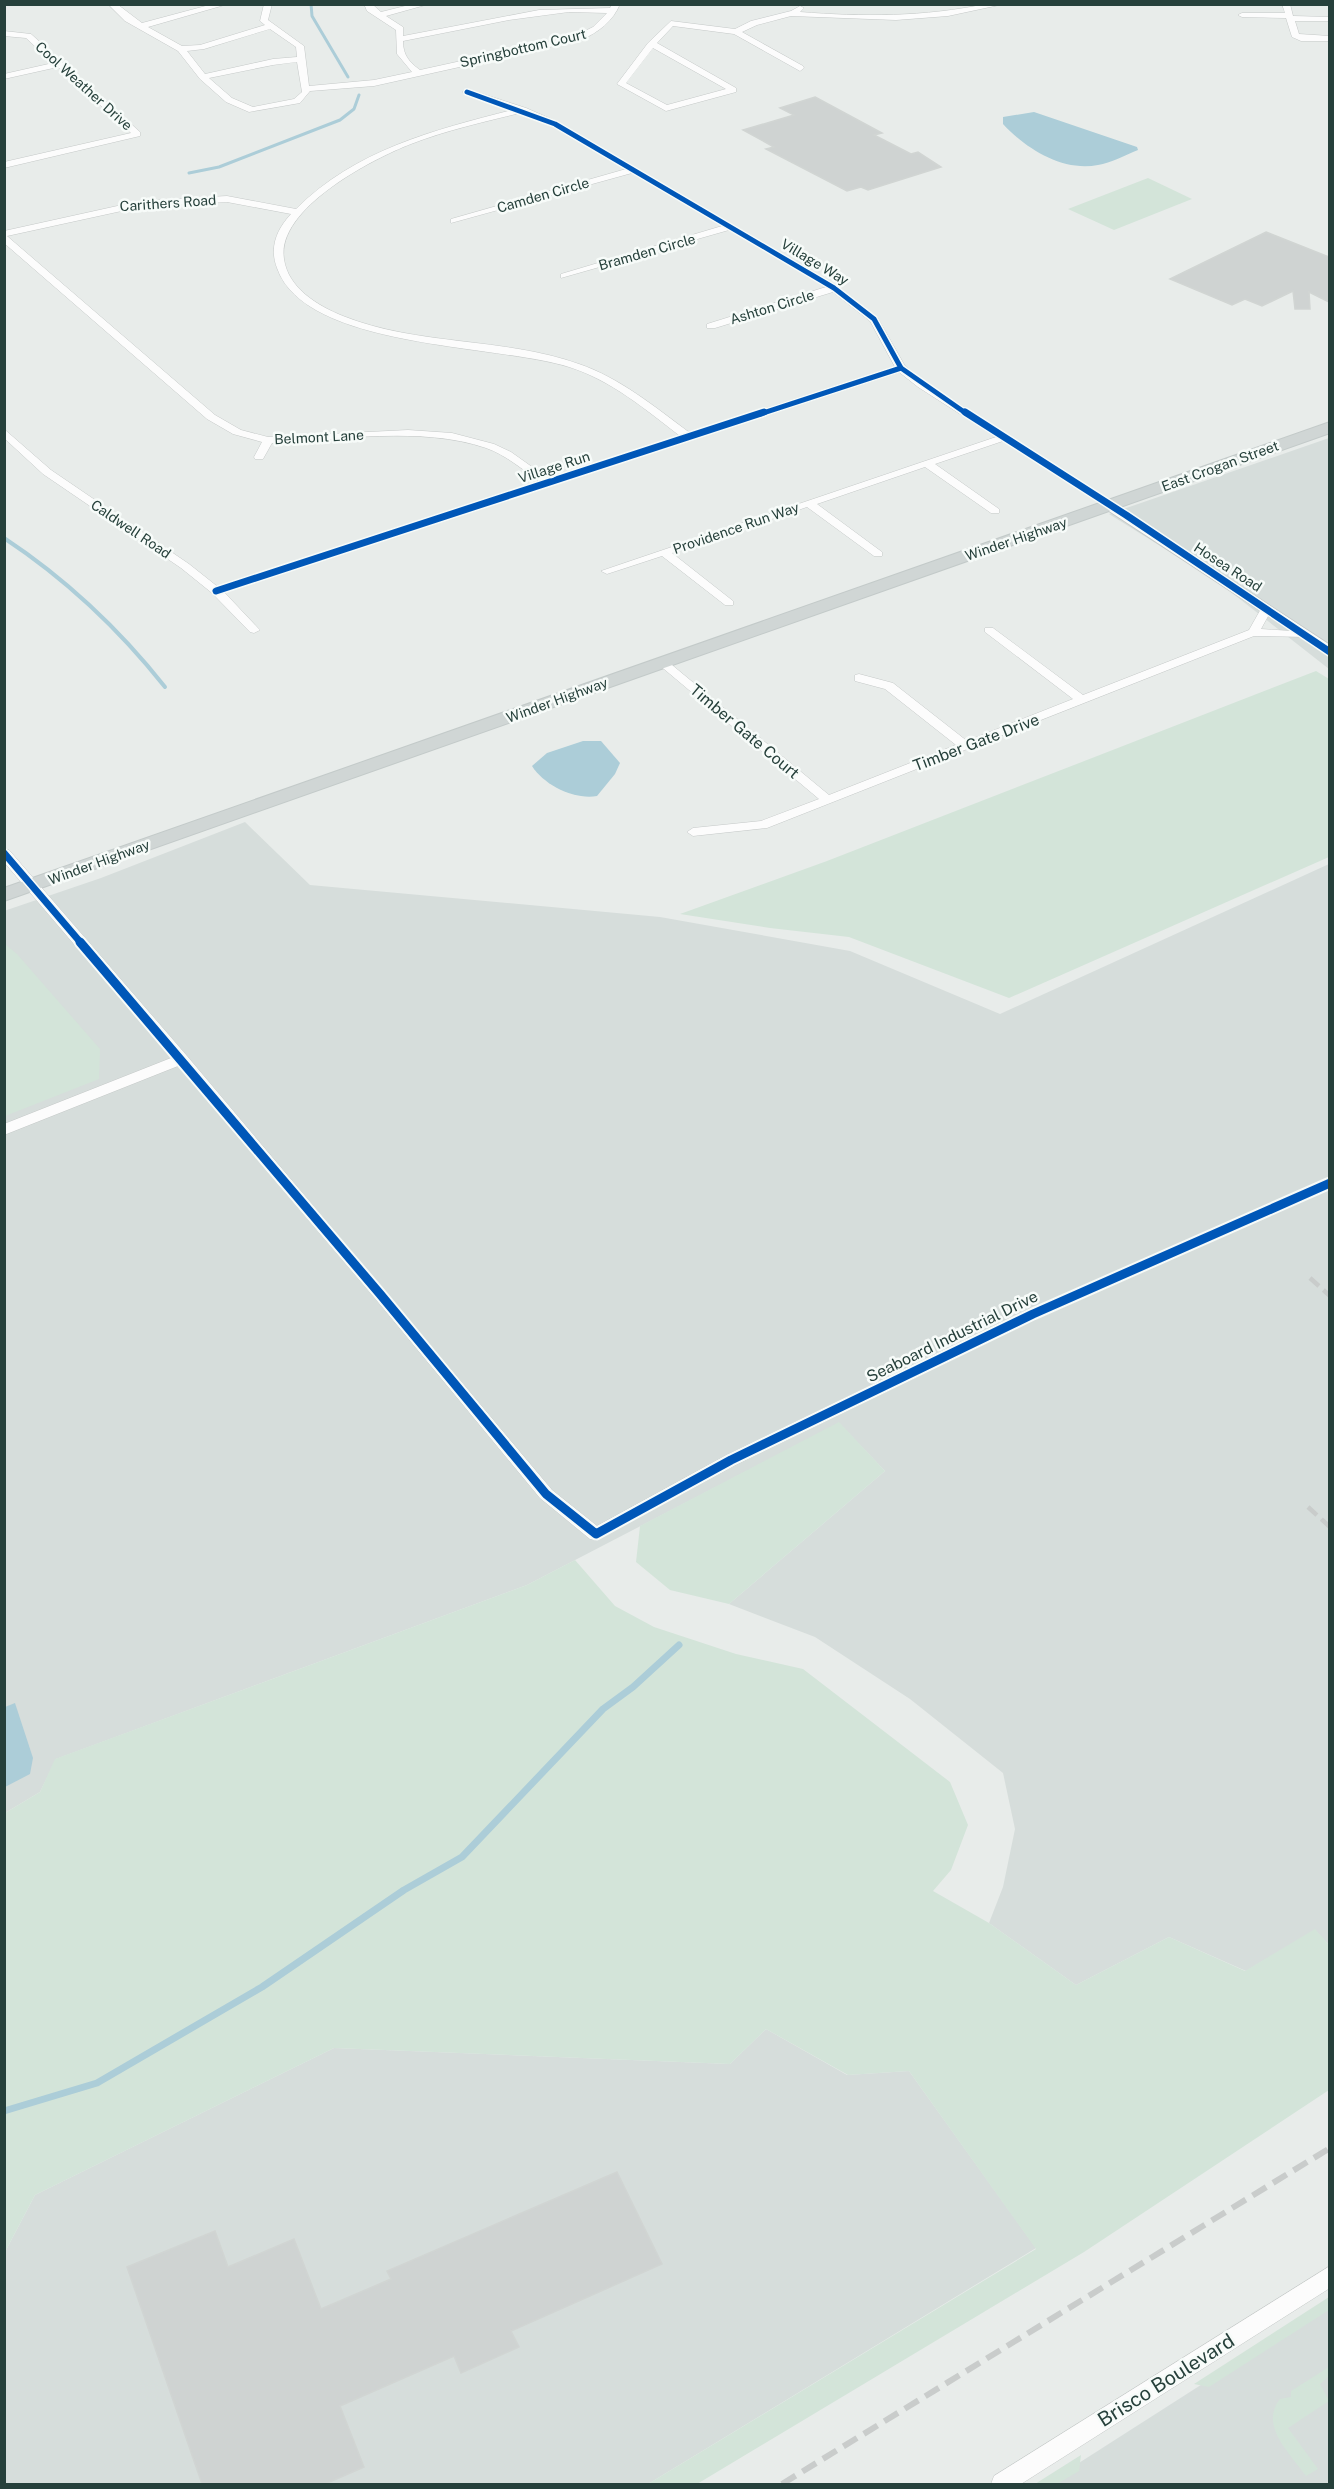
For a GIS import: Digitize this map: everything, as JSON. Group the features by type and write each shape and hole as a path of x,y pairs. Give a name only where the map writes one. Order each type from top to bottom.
{"main road":[{"name":"East Crogan Street","path":"1111,506 1329,427"},
{"name":"Winder Highway","path":"4,895 1111,506"}],"street":[{"path":"112,4 141,26 181,50 203,78 230,100 252,110 297,101 306,92 300,46 264,21 267,4"},
{"path":"141,26 224,4"},
{"path":"368,4 370,9 400,29 402,61 418,72"},
{"path":"380,15 425,4"},
{"path":"791,14 804,4"},
{"path":"736,32 754,23 791,14 879,18 941,14 1000,4"},
{"path":"1286,4 1294,35 1301,38 1329,39"},
{"path":"399,39 421,38 495,20 557,10 615,8"},
{"name":"Springbottom Court","path":"305,89 356,86 578,38 592,33 615,8"},
{"path":"1242,15 1329,19"},
{"path":"652,44 733,90 666,108 621,84 652,44 671,22 716,31 736,32 800,68"},
{"path":"181,50 201,47 271,27"},
{"name":"Cool Weather Drive","path":"4,33 28,36 137,134 4,165"},
{"path":"203,78 273,62 302,59"},
{"path":"4,77 60,64"},
{"name":"Village Way","path":"467,92 523,110 555,124 834,288 874,320 901,368 922,385 1111,506"},
{"path":"523,110 404,143 363,164 297,212 279,242 279,259 283,276 312,304 340,318 373,330 531,354 602,377 687,437"},
{"name":"Camden Circle","path":"454,221 633,170"},
{"name":"Carithers Road","path":"4,236 140,204 227,199 297,212"},
{"name":"Bramden Circle","path":"564,276 730,228"},
{"name":"Belmont Lane","path":"4,236 211,417 237,432 268,440 408,433 452,436 490,446 507,454 548,483"},
{"name":"Ashton Circle","path":"711,326 834,288"},
{"name":"Village Run","path":"216,591 901,368"},
{"name":"Caldwell Road","path":"4,432 47,472 185,566 216,591 254,630"},
{"name":"Providence Run Way","path":"607,571 1005,437"},
{"path":"259,457 268,440"},
{"path":"926,463 995,511"},
{"name":"Providence Run Way","path":"808,503 878,554"},
{"name":"Hosea Road","path":"1111,506 1329,652"},
{"name":"Providence Run Way","path":"664,552 729,603"},
{"path":"1253,632 1266,609"},
{"path":"989,630 1082,700"},
{"name":"Timber Gate Drive","path":"693,832 763,825 1253,632 1305,635"},
{"name":"Timber Gate Court","path":"662,662 828,800"},
{"path":"859,678 889,686 966,746"},
{"path":"4,853 182,1059 4,1130"},
{"name":"Seaboard Industrial Drive","path":"182,1059 546,1494 596,1534 731,1460 1033,1314 1329,1183"},
{"name":"Brisco Boulevard","path":"1002,2484 1329,2276"}],"shaded area":[{"path":"1329,438 1329,669 1218,582 1109,514"},
{"path":"245,822 310,885 660,917 850,951 1000,1014 1329,864 1329,1945 1315,1930 1246,1971 1169,1937 1076,1985 989,1923 1003,1887 1015,1829 1003,1773 910,1699 815,1637 729,1604 885,1471 839,1423 527,1585 56,1759 40,1792 5,1813 4,911 101,878"},
{"path":"766,2029 847,2075 909,2071 1036,2248 648,2484 5,2484 5,2252 35,2195 334,2048 730,2064"},
{"path":"1329,2303 1329,2484 1046,2484"}],"green space":[{"path":"1148,178 1192,199 1114,230 1068,209"},
{"path":"1316,671 1329,679 1329,857 1009,998 849,937 680,914 827,861"},
{"path":"5,944 17,954 100,1049 99,1079 5,1116"},
{"path":"839,1422 885,1471 729,1604 670,1590 636,1562 640,1526"},
{"path":"575,1560 615,1606 654,1627 736,1654 803,1669 950,1782 968,1825 951,1870 933,1891 989,1923 1076,1985 1169,1937 1245,1971 1315,1929 1329,1945 1329,2090 1084,2252 697,2484 648,2484 1036,2249 909,2071 848,2075 766,2029 730,2064 334,2048 35,2195 5,2252 5,1813 40,1792 55,1759 527,1585"},
{"path":"1329,2297 1329,2310 1209,2387 1194,2384"},
{"path":"1329,2367 1329,2376 1320,2384 1329,2401 1288,2428 1318,2469 1306,2476 1279,2439 1273,2419 1274,2409 1280,2399 1291,2397 1291,2391"},
{"path":"1081,2455 1079,2471 1057,2484 1035,2484"}],"water":[{"path":"1034,112 1137,147 1138,150 1098,165 1072,165 1059,162 1034,150 1003,124 1003,117"},
{"path":"583,741 601,741 620,763 615,774 597,796 579,796 560,790 537,773 532,766 547,753"},
{"path":"15,1703 33,1758 30,1774 5,1787 5,1707"}],"building":[{"path":"815,97 882,133 874,135 911,154 918,152 941,167 868,190 861,187 847,191 766,149 774,147 743,130 794,115 780,108"},
{"path":"1266,232 1329,257 1329,302 1309,292 1310,309 1295,309 1293,291 1262,306 1245,299 1232,305 1170,279"},
{"path":"617,2172 662,2264 511,2331 519,2347 461,2373 454,2356 340,2406 364,2467 325,2484 202,2484 127,2267 215,2231 228,2267 294,2239 321,2309 391,2279 387,2271"}],"waterway":[{"path":"311,4 312,16 348,77"},
{"path":"189,173 219,167 340,120 354,109 359,95"},
{"path":"4,538 49,570 90,606 129,645 165,687"},
{"path":"4,2111 97,2083 262,1987 404,1890 462,1857 603,1709 633,1687 679,1645"}],"railway":[{"path":"1310,1278 1330,1296"},
{"path":"1308,1507 1330,1527"},
{"path":"782,2484 1330,2148"}],"cycle path":[{"path":"467,92 495,100 555,124 834,288 874,319 901,368 922,385 1126,515 1330,652"},
{"path":"216,591 901,368"},
{"path":"4,853 380,1294 546,1494 596,1534 731,1460 1033,1314 1330,1183"}]}
